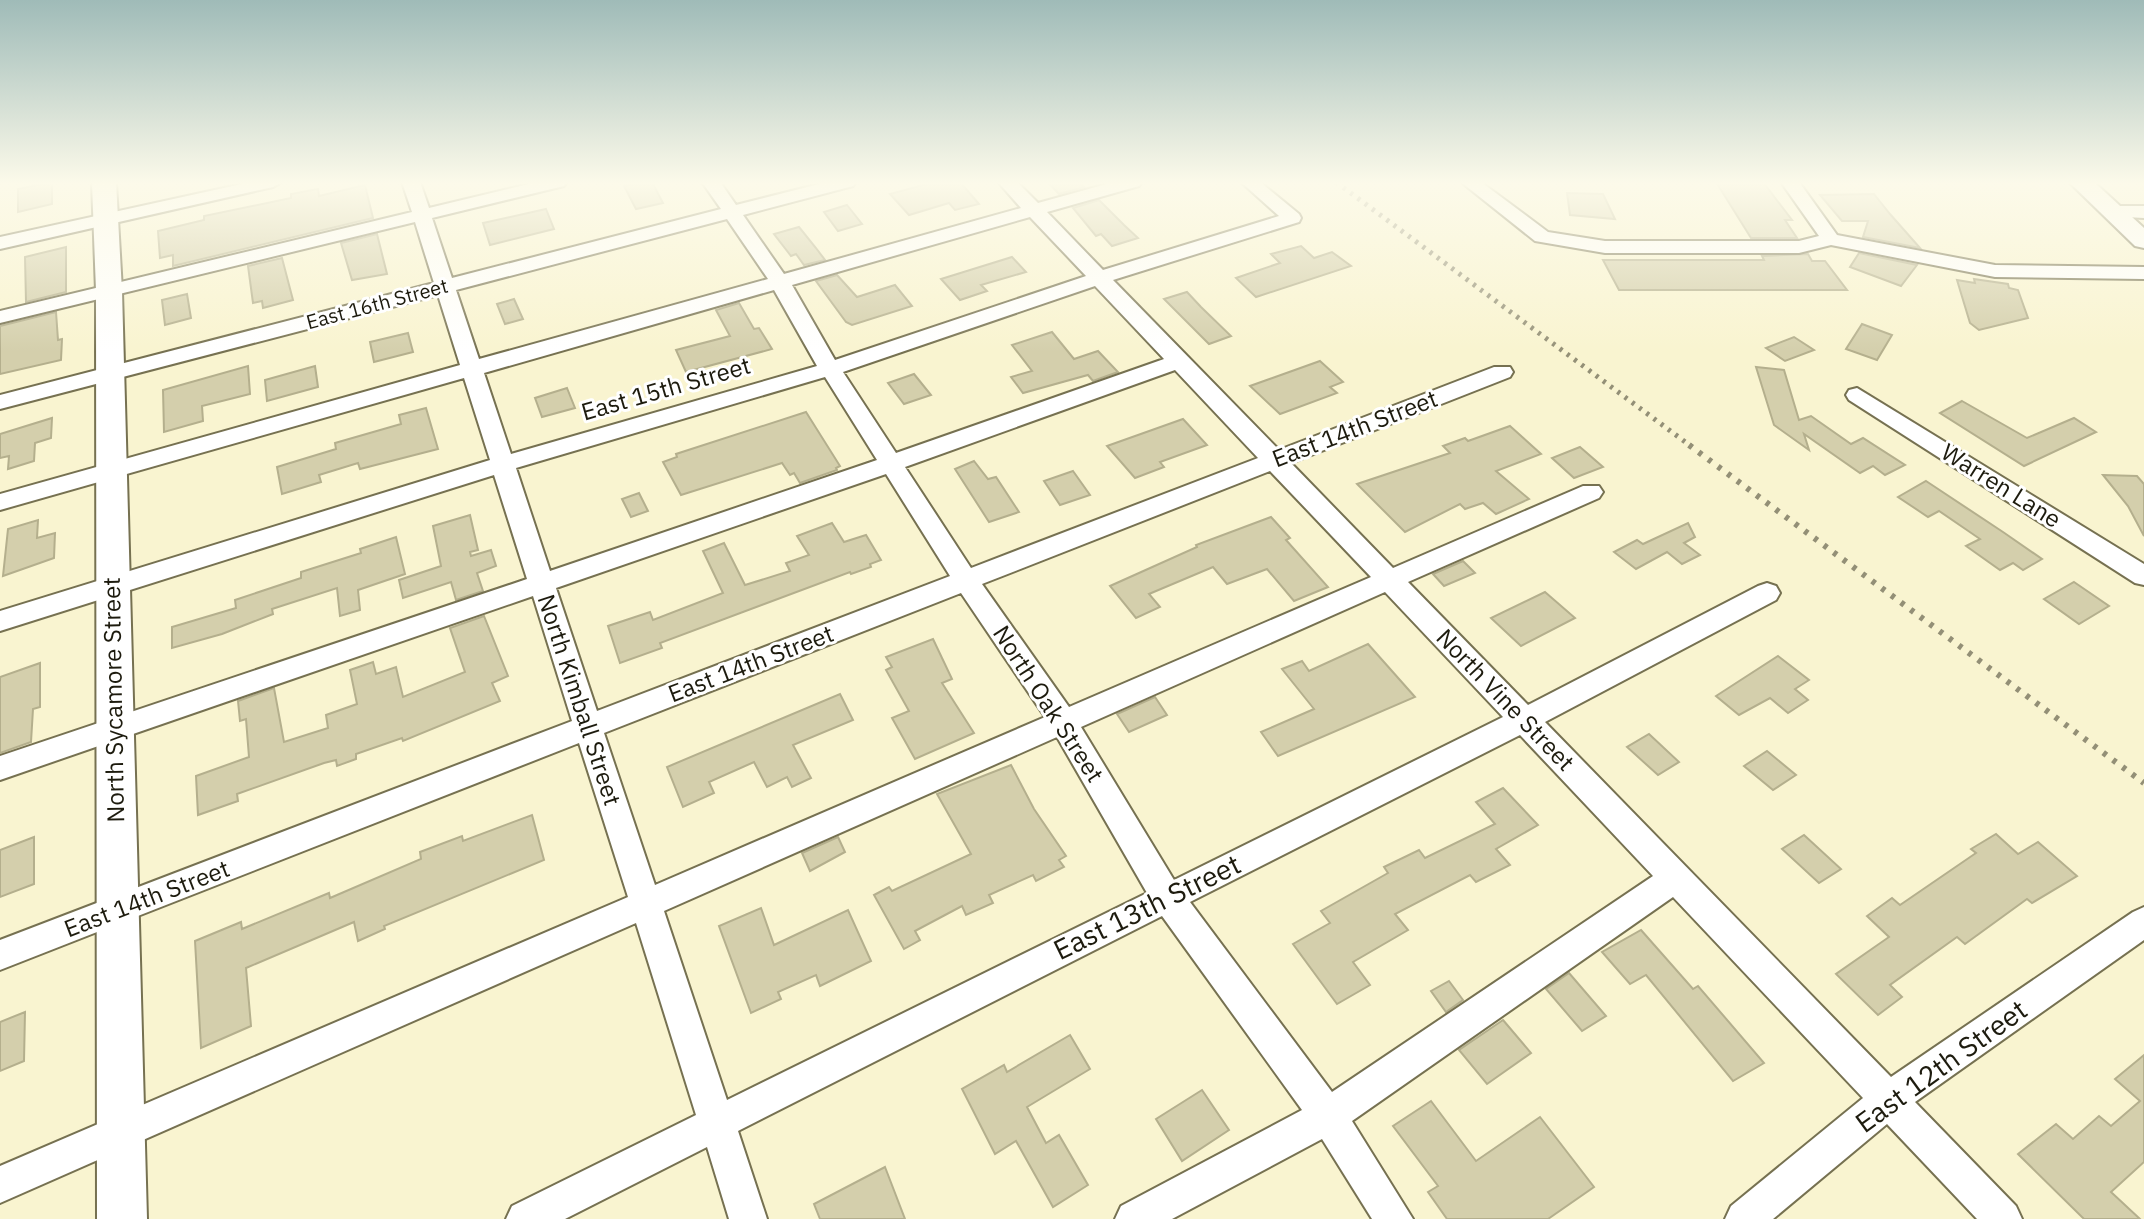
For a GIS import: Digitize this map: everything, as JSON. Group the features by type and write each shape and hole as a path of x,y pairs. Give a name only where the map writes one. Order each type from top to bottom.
{"main road":[{"name":"North Sycamore Street","path":"105,239 109,291 122,1219"}],"street":[{"path":"0,317 324,239"},
{"name":"North Kimball Street","path":"430,239 748,1219"},
{"name":"East 16th Street","path":"0,402 625,239"},
{"name":"North Oak Street","path":"751,239 780,282 830,369 966,580 1062,720 1167,897 1328,1116 1394,1219"},
{"path":"0,502 932,239"},
{"name":"North Vine Street","path":"1062,239 2003,1219"},
{"name":"East 15th Street","path":"0,621 502,464 830,369 1225,239"},
{"path":"1555,239 1589,244 1799,247 1831,239 1995,271 2144,273"},
{"path":"0,768 540,582 893,465 1179,361"},
{"name":"East 14th Street","path":"0,955 1502,372"},
{"name":"Warren Lane","path":"1857,395 2144,576"},
{"path":"0,1185 1591,492"},
{"name":"East 13th Street","path":"525,1219 1524,720 1767,593"},
{"path":"1134,1219 1328,1116 1676,878"},
{"name":"East 12th Street","path":"1744,1219 1888,1100 2144,922"}],"building":[{"path":"159,239 286,239 173,266 173,255 160,258"},
{"path":"378,239 387,274 352,280 341,243"},
{"path":"488,239 514,239 490,245"},
{"path":"778,239 808,239 825,260 804,265 796,254 791,256"},
{"path":"1105,239 1135,239 1112,246"},
{"path":"1873,239 1912,239 1920,248"},
{"path":"1301,246 1314,258 1332,252 1351,266 1256,297 1236,278 1280,263 1271,254"},
{"path":"66,247 66,292 26,302 25,257"},
{"path":"1859,253 1917,265 1901,286 1850,267"},
{"path":"1808,254 1812,261 1825,261 1847,290 1619,290 1603,260 1764,260 1762,256"},
{"path":"1012,257 1026,272 981,285 987,291 960,300 941,279"},
{"path":"282,258 293,300 263,308 262,301 253,303 248,266"},
{"path":"837,275 857,297 895,285 912,306 852,325 846,322 816,281"},
{"path":"1974,279 2008,284 2009,288 2018,290 2028,318 1979,330 1970,323 1957,280 1975,283"},
{"path":"1187,292 1231,336 1209,344 1164,299"},
{"path":"187,294 191,318 165,325 162,300"},
{"path":"514,299 523,319 505,324 497,304"},
{"path":"739,303 754,329 759,328 772,349 686,372 676,350 730,336 716,310"},
{"path":"56,312 58,340 62,339 61,360 0,374 0,326"},
{"path":"1862,324 1892,335 1877,360 1846,349"},
{"path":"1052,332 1074,359 1098,351 1118,372 1093,381 1088,375 1023,393 1011,377 1032,371 1012,345"},
{"path":"408,333 413,352 374,362 370,342"},
{"path":"1794,337 1814,350 1785,361 1766,348"},
{"path":"1320,361 1343,382 1330,387 1337,393 1280,414 1250,386"},
{"path":"248,366 250,394 202,406 203,421 164,432 163,390"},
{"path":"315,366 318,387 267,401 265,380"},
{"path":"1756,367 1784,370 1799,420 1811,416 1851,444 1863,438 1905,465 1885,475 1873,466 1860,473 1804,434 1809,450 1774,425"},
{"path":"914,374 931,395 904,404 888,383"},
{"path":"567,388 575,408 542,417 535,398"},
{"path":"1962,401 2027,438 2074,418 2096,432 2024,466 1940,413"},
{"path":"426,408 438,449 360,469 358,463 319,475 321,482 282,494 277,467 336,449 335,443 401,424 399,415"},
{"path":"806,412 840,466 837,470 800,483 782,463 681,495 663,462 677,457 676,454"},
{"path":"52,418 51,438 35,443 34,461 8,469 9,456 0,458 0,434"},
{"path":"1183,419 1207,445 1160,462 1164,467 1135,478 1107,446"},
{"path":"1510,426 1541,454 1496,471 1529,499 1496,514 1483,503 1465,509 1460,504 1405,532 1357,484 1450,453 1443,446"},
{"path":"1580,447 1603,467 1574,478 1552,458"},
{"path":"974,461 988,479 996,477 1019,512 989,522 955,469"},
{"path":"1073,471 1090,495 1060,505 1044,481"},
{"path":"2103,475 2137,476 2144,484 2144,536 2128,506"},
{"path":"1926,481 2042,559 2023,570 2013,563 2000,570 1966,546 1980,539 1939,511 1928,517 1898,497"},
{"path":"639,493 648,511 631,517 622,499"},
{"path":"470,515 478,550 470,552 471,556 491,550 496,566 477,573 483,591 456,600 451,582 403,598 399,580 441,566 433,526"},
{"path":"1271,517 1290,538 1286,540 1328,587 1294,601 1267,569 1227,584 1213,567 1149,594 1160,607 1136,618 1110,586 1196,545"},
{"path":"38,520 37,538 55,533 54,558 3,576 8,529"},
{"path":"832,523 844,542 866,535 881,560 870,564 871,567 850,572 660,643 662,648 620,663 608,626 650,612 653,620 723,593 703,551 724,543 745,585 790,571 786,563 809,555 797,536"},
{"path":"1688,523 1695,537 1684,543 1700,555 1682,564 1667,552 1636,569 1614,552 1637,540 1643,544"},
{"path":"396,537 405,574 358,590 360,610 340,616 337,588 272,609 273,614 222,634 172,648 172,627 236,608 235,600 301,578 301,572 361,553 360,549"},
{"path":"1463,561 1475,573 1444,586 1433,574"},
{"path":"2074,582 2109,606 2079,624 2044,599"},
{"path":"1545,592 1575,618 1521,646 1491,618"},
{"path":"484,616 508,676 492,683 500,701 403,741 402,738 356,754 356,759 337,766 336,760 324,763 237,794 238,801 198,815 196,776 249,757 246,719 240,721 238,701 274,688 284,742 328,728 326,715 357,704 350,670 373,662 376,674 396,667 403,697 465,672 450,628"},
{"path":"933,639 952,679 942,683 974,733 915,759 892,718 909,711 886,670 892,667 886,657"},
{"path":"1368,644 1415,697 1278,756 1261,732 1314,709 1282,669 1302,661 1309,671"},
{"path":"1778,656 1809,680 1795,689 1808,700 1788,713 1770,698 1739,715 1716,696"},
{"path":"40,663 40,707 33,709 31,742 0,753 0,677"},
{"path":"840,694 853,720 793,745 811,778 792,787 787,777 767,787 754,762 709,782 714,793 683,807 667,767"},
{"path":"1155,697 1167,715 1129,732 1117,714"},
{"path":"1649,734 1679,762 1658,775 1627,747"},
{"path":"1767,751 1796,775 1773,790 1744,766"},
{"path":"1011,765 1034,809 1066,856 1059,860 1064,867 1036,881 1033,875 989,895 993,903 966,915 962,906 915,931 920,940 904,949 874,895 889,887 892,891 971,854 937,794"},
{"path":"1503,788 1538,825 1496,849 1510,865 1476,882 1470,875 1395,914 1408,930 1353,962 1370,985 1337,1004 1293,944 1330,923 1321,911 1388,873 1384,867 1419,850 1425,858 1495,824 1476,802"},
{"path":"532,815 544,860 384,926 385,929 358,941 354,922 246,968 251,1026 201,1048 195,941 241,922 242,929 329,893 330,898 421,859 420,852 462,836 463,841"},
{"path":"1996,834 2018,854 2038,842 2077,876 2032,903 2027,899 1965,944 1957,937 1890,985 1902,997 1878,1015 1836,974 1889,937 1867,916 1892,898 1900,905 1976,853 1971,849"},
{"path":"1804,835 1841,869 1819,883 1782,849"},
{"path":"34,837 34,884 0,897 0,850"},
{"path":"838,837 845,852 810,871 802,853"},
{"path":"761,908 774,945 848,910 871,961 820,986 816,975 778,992 781,999 751,1013 719,926"},
{"path":"1641,930 1693,989 1698,986 1764,1063 1733,1081 1646,975 1630,984 1602,952"},
{"path":"1569,973 1606,1016 1582,1031 1546,989"},
{"path":"1449,981 1463,1000 1446,1012 1431,991"},
{"path":"25,1012 24,1061 0,1071 0,1022"},
{"path":"1503,1020 1531,1053 1487,1084 1459,1050"},
{"path":"1070,1035 1090,1069 1027,1107 1046,1143 1059,1135 1088,1185 1053,1207 1016,1141 995,1154 962,1089 1004,1065 1007,1072"},
{"path":"2144,1055 2144,1162 2111,1192 2140,1219 2084,1219 2018,1154 2056,1124 2073,1139 2099,1116 2111,1126 2140,1101 2115,1079"},
{"path":"1202,1090 1229,1130 1182,1161 1156,1119"},
{"path":"1431,1101 1476,1161 1540,1117 1594,1187 1548,1219 1447,1219 1428,1192 1438,1186 1393,1126"},
{"path":"885,1167 905,1219 820,1219 814,1204"}],"railway":[{"path":"1412,239 1692,447"},
{"path":"1689,445 2144,783"}]}
